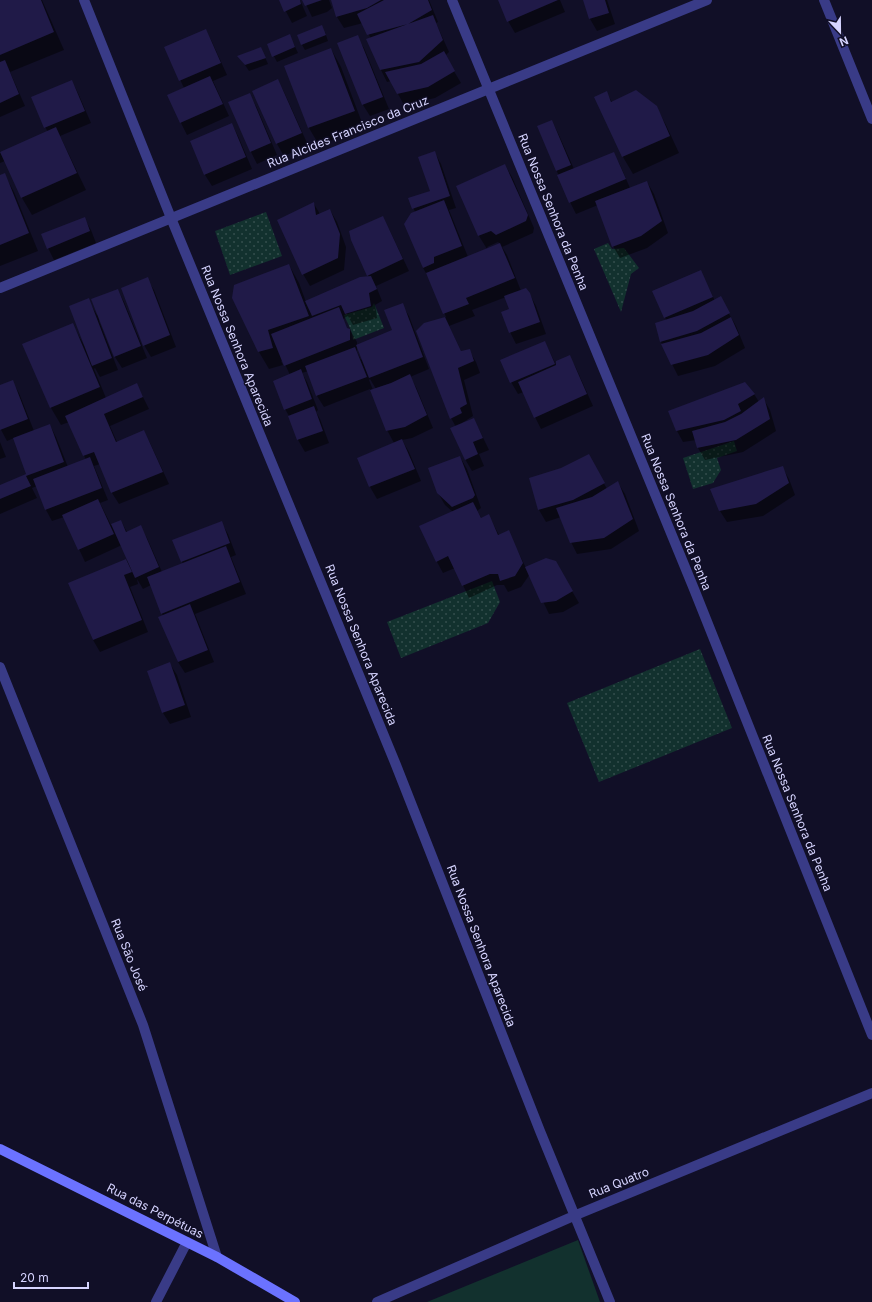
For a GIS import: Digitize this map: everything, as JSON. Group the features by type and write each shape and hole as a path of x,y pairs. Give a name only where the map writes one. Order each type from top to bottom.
{"street":[{"name":"Rua Nossa Senhora Aparecida","path":"84,0 171,218 396,765 540,1131 576,1215 610,1302"},
{"name":"Rua Nossa Senhora da Penha","path":"452,0 691,581 872,1035"},
{"name":"Rua Alcides Francisco da Cruz","path":"0,288 707,0"},
{"path":"824,0 872,119"},
{"name":"Rua São José","path":"0,667 143,1025 217,1257"},
{"name":"Rua Quatro","path":"377,1302 576,1215 872,1093"},
{"name":"Rua das Perpétuas","path":"0,1149 217,1257 295,1302"},
{"path":"156,1302 187,1242"}],"green space":[{"path":"266,212 282,256 230,275 215,231"},
{"path":"608,243 612,249 624,248 639,268 631,274 621,312 594,249"},
{"path":"374,303 384,328 353,340 351,330 344,315 372,307"},
{"path":"734,441 737,451 717,458 721,470 713,483 693,489 683,458"},
{"path":"492,581 500,602 488,623 401,658 387,622"},
{"path":"700,649 732,728 599,782 567,703"},
{"path":"578,1240 600,1302 427,1302"}],"building":[{"path":"0,0 41,0 54,32 0,55"},
{"path":"279,0 300,0 301,4 284,12"},
{"path":"302,0 322,0 305,6"},
{"path":"331,0 381,0 367,8 336,17"},
{"path":"384,0 428,0 432,10 408,24 367,35 357,14"},
{"path":"498,0 558,0 507,22"},
{"path":"583,0 605,0 609,13 589,19"},
{"path":"433,15 443,40 419,62 380,70 366,39"},
{"path":"322,25 326,35 301,45 297,35"},
{"path":"206,29 221,63 179,81 164,47"},
{"path":"290,34 295,47 272,57 267,44"},
{"path":"358,35 383,97 362,105 337,43"},
{"path":"261,47 266,58 245,65 237,56"},
{"path":"331,48 355,111 308,128 284,66"},
{"path":"444,51 455,71 428,87 397,94 385,72 421,64"},
{"path":"5,60 19,94 0,103 0,62"},
{"path":"210,76 223,104 180,123 167,95"},
{"path":"278,79 302,133 276,144 252,91"},
{"path":"72,80 85,111 44,128 31,97"},
{"path":"636,90 657,106 670,136 622,157 594,97 607,91 611,102"},
{"path":"250,93 271,143 250,152 228,102"},
{"path":"552,120 571,165 556,171 537,126"},
{"path":"232,123 246,157 204,175 190,141"},
{"path":"56,127 77,173 21,198 0,152"},
{"path":"435,151 450,196 412,209 408,198 430,191 418,157"},
{"path":"614,152 626,179 569,203 557,175"},
{"path":"505,164 528,215 526,221 496,235 491,231 478,236 456,186"},
{"path":"5,173 29,233 0,245 0,175"},
{"path":"647,181 662,221 641,236 612,247 595,201"},
{"path":"444,200 462,246 434,257 434,263 423,268 404,224 411,213"},
{"path":"314,202 316,215 330,209 340,234 338,258 302,275 277,220"},
{"path":"383,216 403,259 367,276 351,240 349,231"},
{"path":"85,217 90,231 47,249 41,234"},
{"path":"500,243 515,278 466,298 469,304 443,314 426,273"},
{"path":"289,264 309,316 268,330 273,348 258,352 232,298 234,285"},
{"path":"701,270 713,297 664,318 652,291"},
{"path":"371,276 377,289 369,293 371,306 345,314 341,305 312,316 305,301 360,277"},
{"path":"148,277 170,335 143,346 121,288"},
{"path":"526,288 530,293 540,322 509,333 501,312 509,309 504,296"},
{"path":"118,289 141,346 114,357 91,299"},
{"path":"721,296 730,313 697,331 660,342 655,323 693,311"},
{"path":"89,298 112,358 92,366 69,306"},
{"path":"403,303 423,357 369,378 356,345 392,330 384,310"},
{"path":"339,307 347,328 350,329 350,340 284,366 271,334"},
{"path":"445,317 461,351 470,349 474,361 458,368 467,404 460,408 462,413 450,419 416,331 424,323"},
{"path":"731,317 739,335 708,355 671,365 661,344 701,333"},
{"path":"73,323 100,387 50,408 22,344"},
{"path":"545,341 555,364 510,383 500,360"},
{"path":"355,347 367,377 316,396 305,366"},
{"path":"570,355 587,394 534,418 518,382 556,365 556,361"},
{"path":"301,369 312,399 284,410 273,381"},
{"path":"410,374 427,415 405,427 386,431 370,390 391,383"},
{"path":"13,380 28,419 0,430 0,385"},
{"path":"745,382 755,394 738,404 741,411 724,420 676,431 668,411"},
{"path":"137,383 143,397 104,414 116,442 144,430 163,472 111,493 94,452 83,456 65,416"},
{"path":"764,397 770,419 736,440 697,448 692,431 725,422 741,414"},
{"path":"314,406 323,431 297,440 288,416"},
{"path":"474,418 483,438 473,442 478,454 465,460 450,428"},
{"path":"50,424 64,462 26,476 31,486 0,499 0,485 26,474 13,438"},
{"path":"402,439 415,469 369,487 357,458"},
{"path":"589,454 605,483 573,500 538,510 529,478 561,468"},
{"path":"460,456 475,495 473,498 452,507 437,493 428,468"},
{"path":"90,457 102,488 45,510 33,479"},
{"path":"783,466 789,483 756,504 719,511 710,489"},
{"path":"618,481 633,519 604,538 570,543 556,508 592,497"},
{"path":"98,499 114,534 78,550 62,515"},
{"path":"473,502 481,518 489,514 498,535 509,530 523,563 515,576 500,581 498,574 490,574 462,586 448,556 436,562 419,526"},
{"path":"121,520 126,532 141,525 159,567 135,578 111,524"},
{"path":"222,521 230,543 181,562 172,540"},
{"path":"226,546 240,582 161,614 147,577"},
{"path":"546,558 556,561 573,591 556,601 541,603 525,567"},
{"path":"126,559 132,572 124,575 142,620 93,640 68,583"},
{"path":"190,604 208,650 178,662 158,617"},
{"path":"170,662 185,705 162,713 147,671"}]}
